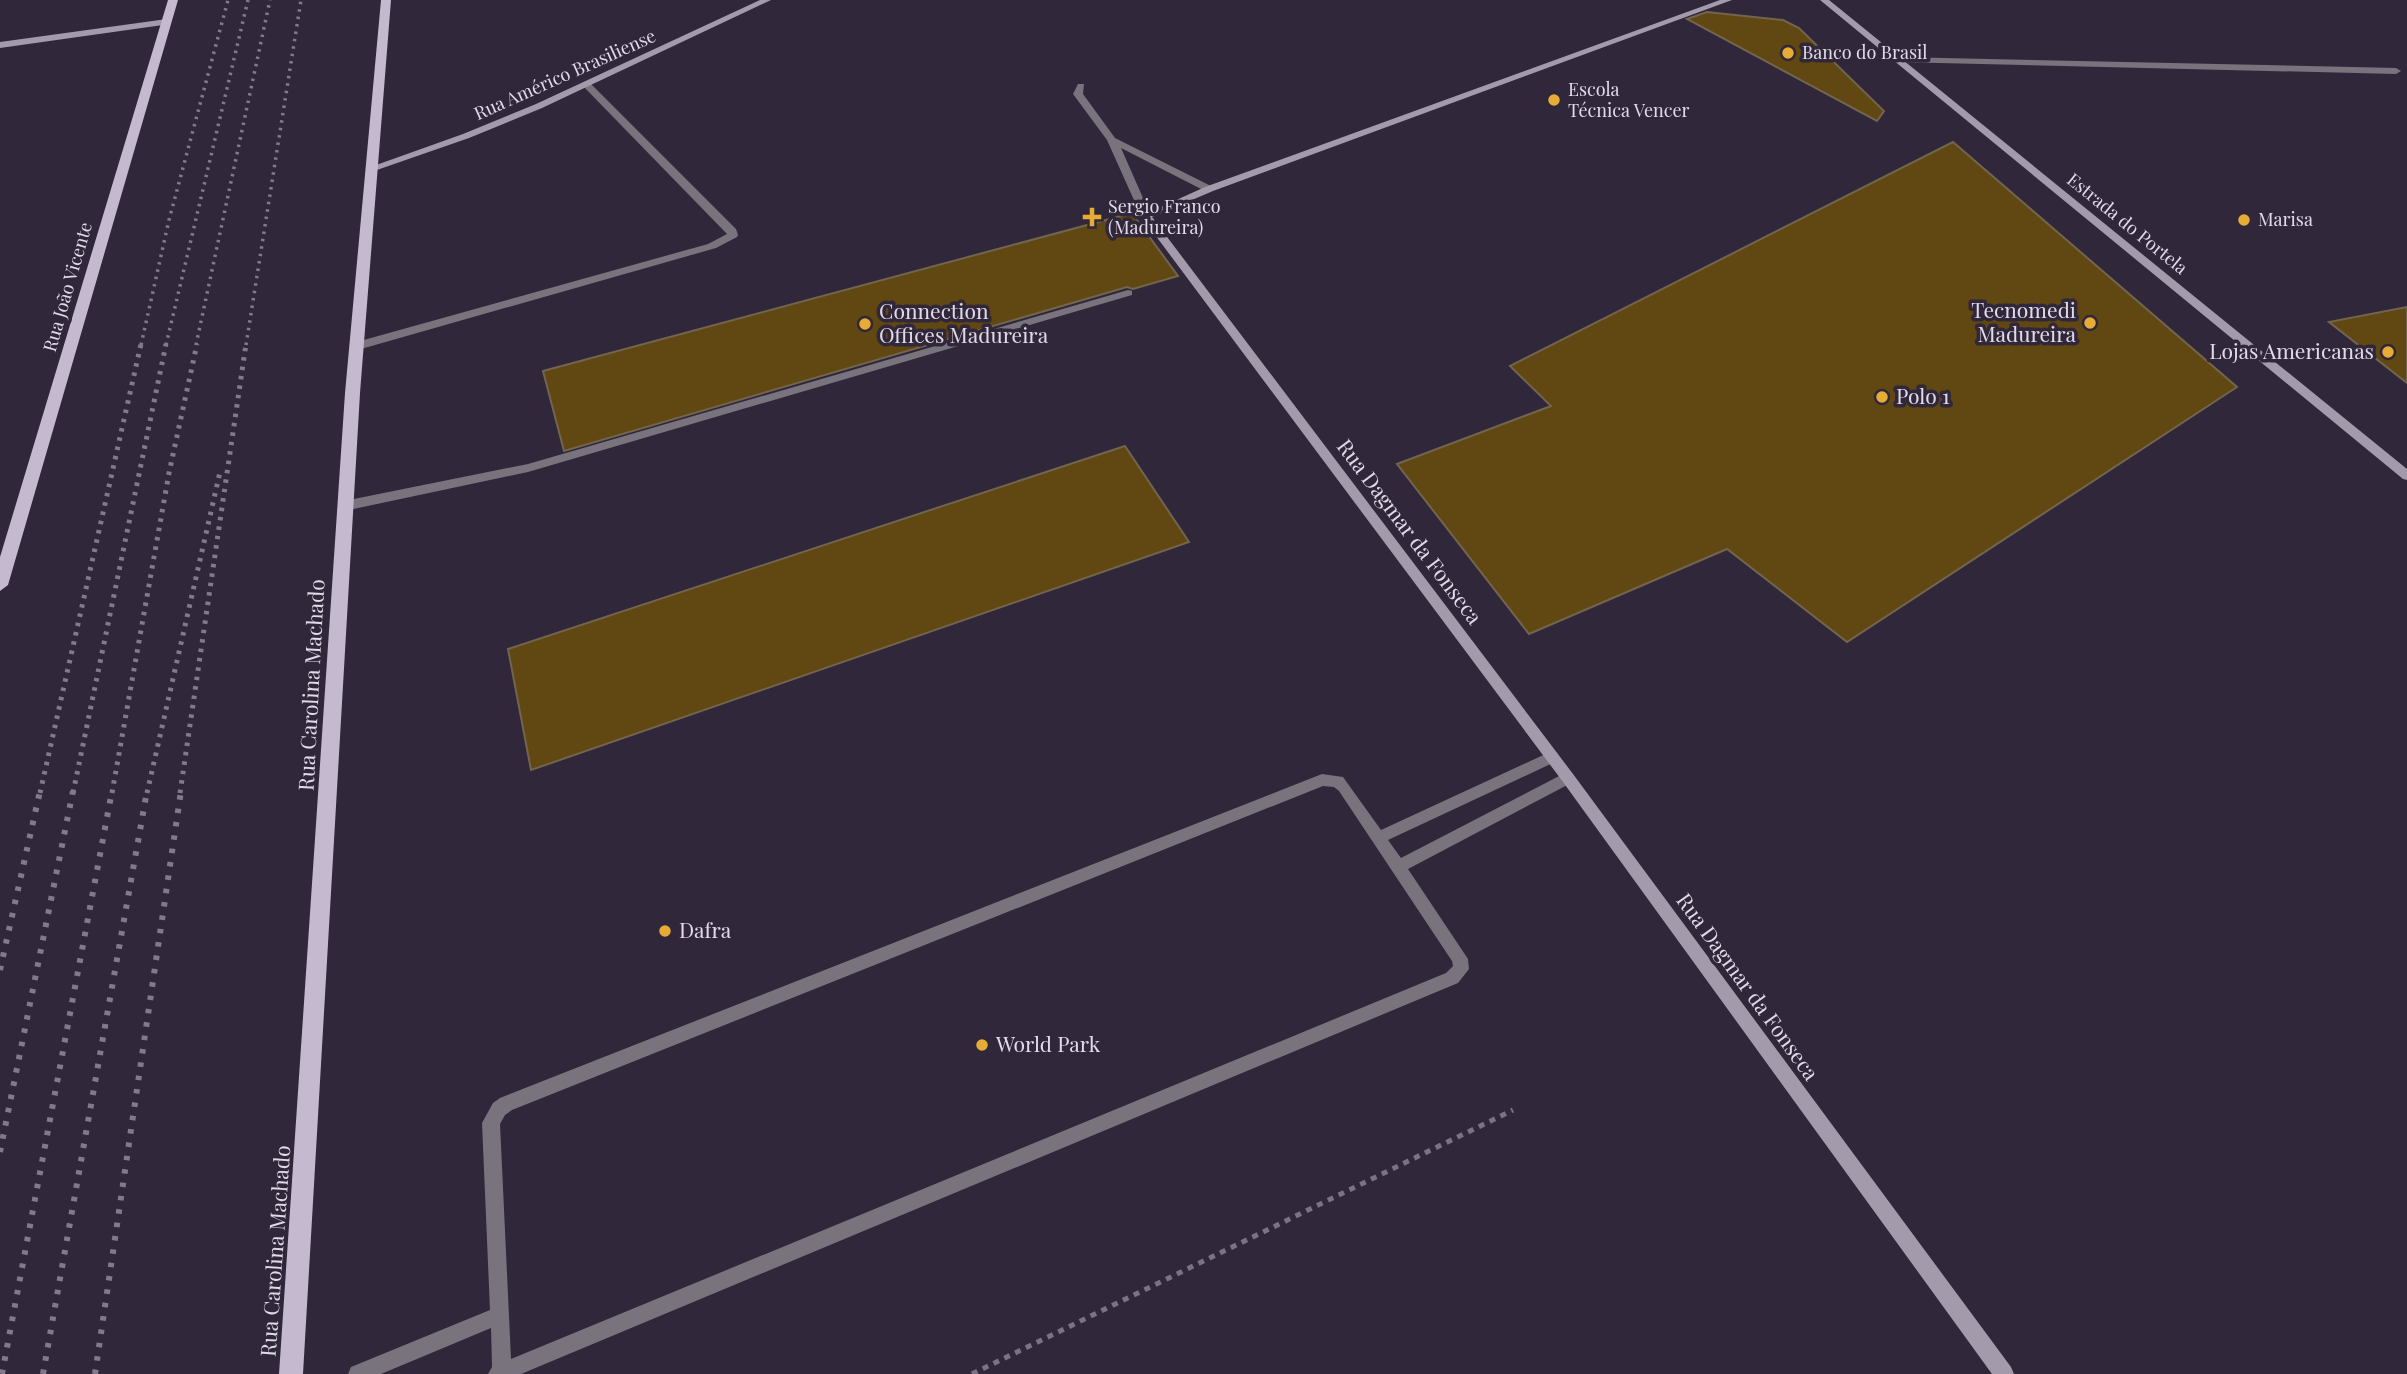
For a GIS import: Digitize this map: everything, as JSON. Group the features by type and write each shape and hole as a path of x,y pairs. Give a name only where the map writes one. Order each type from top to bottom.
{"main road":[{"name":"Rua João Vicente","path":"0,585 173,0"},
{"name":"Rua Carolina Machado","path":"291,1374 339,630 344,506 386,0"}],"street":[{"name":"Rua Américo Brasiliense","path":"370,169 466,136 587,85 767,0"},
{"path":"1081,86 1078,94 1112,140 1146,216 1209,189 1728,0"},
{"name":"Estrada do Portela","path":"1824,0 2407,476"},
{"path":"0,44 166,22"},
{"path":"1899,60 2396,71"},
{"path":"357,346 721,244 733,234 587,85"},
{"path":"1112,140 1209,189"},
{"name":"Rua Dagmar da Fonseca","path":"1146,216 1552,757 2004,1374"},
{"path":"344,506 528,467 1128,293"},
{"path":"1378,838 1552,757"},
{"path":"1398,867 1568,779"},
{"path":"1322,780 1338,781 1344,787 1378,838 1460,959 1461,968 1452,978 500,1373 491,1123 499,1109 506,1104 1322,780"},
{"path":"358,1374 500,1315"}],"path":[{"path":"972,1374 1513,1110"}],"building":[{"name":"Banco do Brasil","path":"1707,12 1783,20 1799,28 1884,111 1877,121 1687,19"},
{"name":"Polo 1","path":"1953,142 2237,387 1847,642 1727,549 1529,634 1397,464 1551,406 1510,366"},
{"name":"Connection Offices Madureira","path":"1132,213 1178,276 1133,289 1127,287 564,451 543,371"},
{"name":"Lojas Americanas","path":"2407,307 2407,383 2329,322"},
{"path":"1125,446 1189,542 531,770 508,649"}],"railway":[{"path":"141,345 169,220 228,0"},
{"path":"166,345 248,0"},
{"path":"196,345 270,0"},
{"path":"246,345 301,0"},
{"path":"40,793 141,344"},
{"path":"73,793 166,344"},
{"path":"112,793 169,473 197,344"},
{"path":"180,793 246,344"},
{"path":"147,793 220,472"},
{"path":"0,970 40,791"},
{"path":"0,1152 73,791"},
{"path":"2,1374 112,791"},
{"path":"43,1374 147,791"},
{"path":"95,1374 181,791"}],"place":[{"name":"Banco do Brasil","path":"1788,53"},
{"name":"Escola Técnica Vencer","path":"1554,100"},
{"name":"Sergio Franco (Madureira)","path":"1092,217"},
{"name":"Marisa","path":"2244,220"},
{"name":"Tecnomedi Madureira","path":"2090,323"},
{"name":"Connection Offices Madureira","path":"865,324"},
{"name":"Lojas Americanas","path":"2388,352"},
{"name":"Polo 1","path":"1882,397"},
{"name":"Dafra","path":"665,931"},
{"name":"World Park","path":"982,1045"}]}
